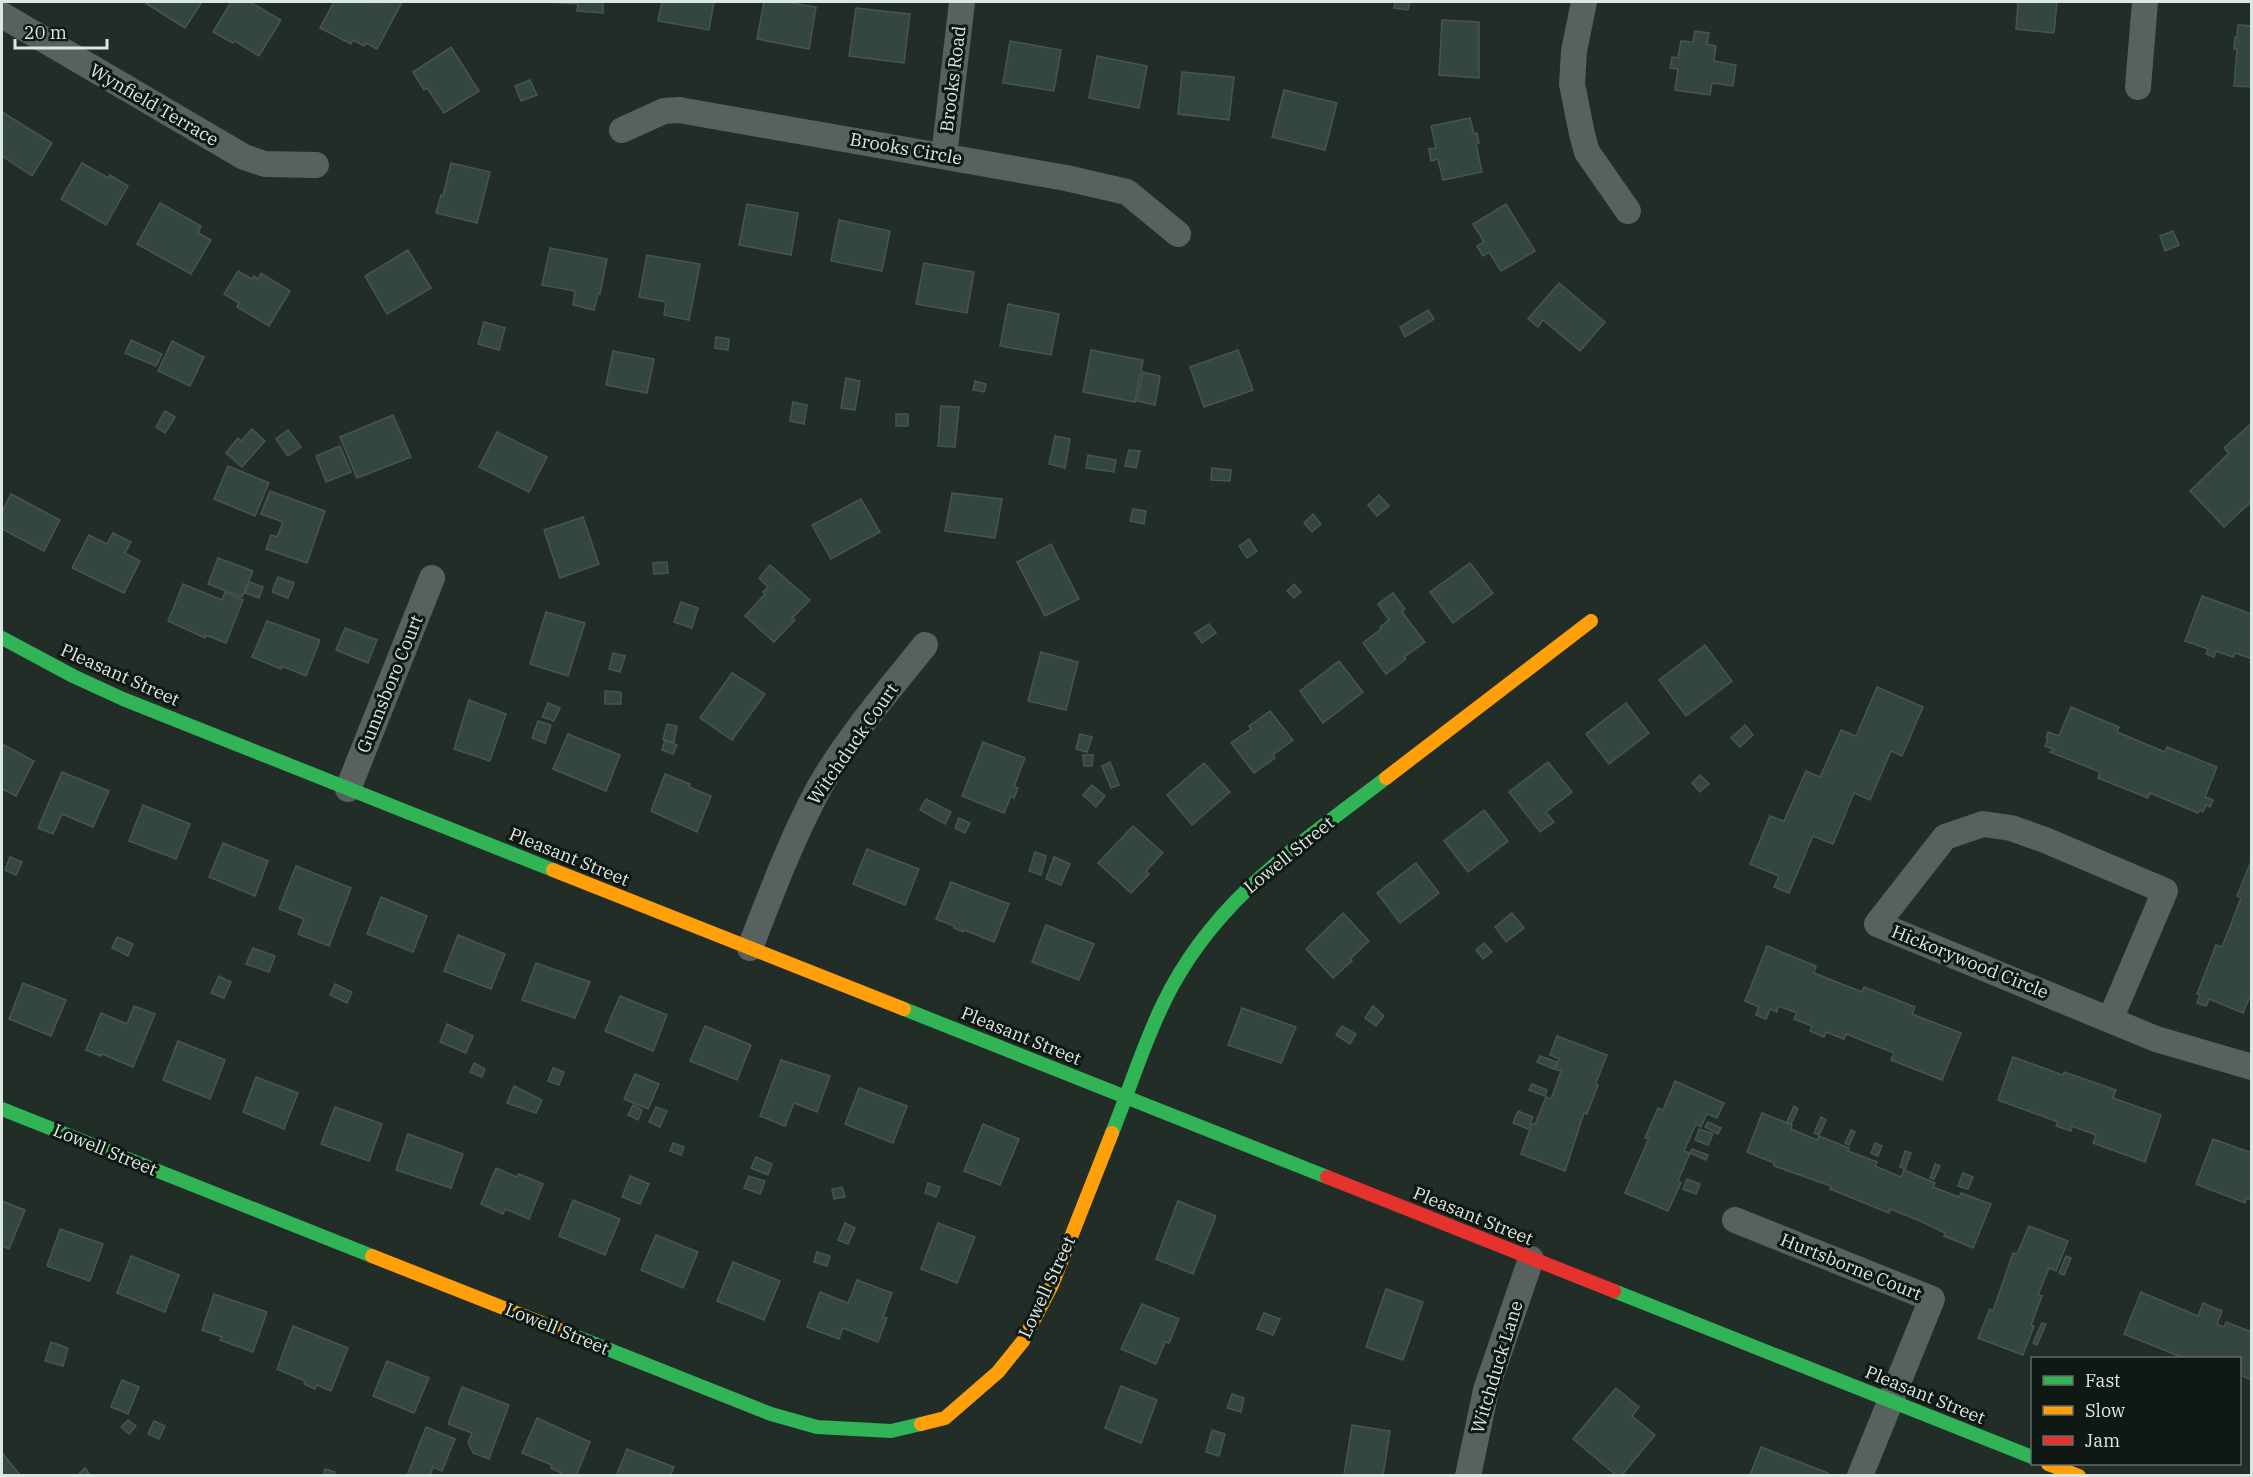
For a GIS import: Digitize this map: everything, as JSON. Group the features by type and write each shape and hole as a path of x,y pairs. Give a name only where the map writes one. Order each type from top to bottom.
{"street":[{"name":"Brooks Road","path":"944,156 962,2"},
{"path":"1584,2 1574,51 1572,84 1582,134 1587,152 1628,211"},
{"path":"2138,87 2145,2"},
{"name":"Wynfield Terrace","path":"2,15 244,157 265,164 316,165"},
{"name":"Brooks Circle","path":"621,130 664,111 679,110 1066,178 1127,192 1178,234"},
{"name":"Gunnsboro Court","path":"348,789 432,578"},
{"name":"Lowell Street","path":"2,1109 771,1413 817,1427 891,1431 945,1418 998,1372 1023,1341 1052,1285 1164,1002 1193,952 1233,902 1269,868 1591,621"},
{"name":"Pleasant Street","path":"2,638 73,676 123,699 2031,1457"},
{"name":"Witchduck Court","path":"750,948 789,846 820,786 862,724 925,645"},
{"name":"Hickorywood Circle","path":"2110,1020 2164,891 2045,840 2011,828 1983,824 1946,837 1877,924 2156,1039 2252,1067"},
{"name":"Hurtsborne Court","path":"1735,1220 1932,1299 1890,1401"},
{"name":"Witchduck Lane","path":"1468,1476 1486,1390 1531,1259"},
{"path":"1860,1476 1890,1401"},
{"path":"2051,1465 2079,1476"}],"building":[{"path":"144,2 202,2 185,28"},
{"path":"231,2 250,2 281,20 259,56 235,41 233,43 213,32"},
{"path":"334,2 402,2 377,49 353,40 351,44 320,28"},
{"path":"545,2 603,2 603,13 577,11 578,4"},
{"path":"662,2 714,2 709,30 658,21"},
{"path":"764,2 785,2 816,7 809,49 757,39"},
{"path":"1395,2 1410,2 1408,10 1394,8"},
{"path":"2018,2 2057,2 2054,33 2016,29"},
{"path":"856,8 910,14 904,63 849,56"},
{"path":"1442,20 1479,22 1479,78 1439,75"},
{"path":"2238,25 2252,26 2252,87 2234,86 2237,49 2234,49"},
{"path":"1695,31 1709,33 1707,44 1716,46 1714,61 1736,65 1733,86 1712,83 1710,95 1675,90 1678,69 1670,68 1672,57 1678,58 1681,41 1693,42"},
{"path":"1010,41 1061,50 1054,91 1003,83"},
{"path":"451,47 479,91 444,113 427,88 424,90 413,72"},
{"path":"1097,56 1147,66 1139,108 1089,98"},
{"path":"1182,72 1234,77 1229,120 1178,114"},
{"path":"530,80 537,95 521,101 515,86"},
{"path":"1284,90 1337,103 1325,150 1272,137"},
{"path":"2,112 52,143 32,176 2,156"},
{"path":"1470,118 1474,134 1477,133 1479,143 1476,144 1482,172 1443,180 1438,159 1431,161 1429,149 1436,148 1431,126"},
{"path":"82,163 128,186 106,225 61,199"},
{"path":"451,163 490,172 477,223 436,213 441,195 443,196"},
{"path":"160,203 201,226 198,233 211,240 191,274 137,244"},
{"path":"747,204 798,213 791,255 739,245"},
{"path":"1506,204 1535,251 1501,271 1489,252 1483,256 1477,246 1484,242 1473,224"},
{"path":"839,220 890,231 882,271 831,261"},
{"path":"2173,231 2179,245 2165,251 2160,236"},
{"path":"550,248 607,259 600,294 598,294 594,310 573,305 575,291 542,285"},
{"path":"408,250 431,288 387,314 365,276"},
{"path":"647,255 700,264 689,320 664,315 666,302 639,297"},
{"path":"924,263 974,272 967,313 916,304"},
{"path":"238,271 252,279 254,276 258,279 261,273 290,291 269,326 237,307 239,303 224,294"},
{"path":"1559,283 1605,322 1580,351 1543,320 1538,327 1528,319"},
{"path":"1008,304 1059,314 1051,355 1000,346"},
{"path":"1428,310 1434,319 1405,337 1400,327"},
{"path":"484,322 505,328 499,350 478,344"},
{"path":"716,337 729,339 728,350 715,348"},
{"path":"131,340 162,354 156,366 125,353"},
{"path":"172,341 204,357 190,386 158,371"},
{"path":"1091,350 1143,360 1135,402 1083,392"},
{"path":"1238,350 1253,390 1204,407 1190,367"},
{"path":"613,351 654,359 647,393 606,385"},
{"path":"1143,372 1160,376 1155,405 1137,401"},
{"path":"846,378 860,381 855,410 841,408"},
{"path":"975,381 986,384 984,392 973,390"},
{"path":"793,402 807,405 804,424 790,421"},
{"path":"941,406 959,407 955,447 938,446"},
{"path":"165,411 175,417 165,433 156,427"},
{"path":"896,414 908,414 908,426 896,426"},
{"path":"393,415 411,457 357,478 340,437"},
{"path":"2252,423 2252,501 2224,527 2190,491 2229,453 2224,448"},
{"path":"252,429 265,441 242,467 226,453 238,438 241,441"},
{"path":"288,430 301,447 288,456 276,439"},
{"path":"497,432 547,457 529,492 479,467"},
{"path":"1055,436 1070,439 1065,468 1049,464"},
{"path":"340,446 351,472 326,482 316,456"},
{"path":"1129,450 1140,451 1136,468 1125,466"},
{"path":"1088,455 1116,460 1114,472 1086,468"},
{"path":"228,466 269,483 255,516 214,499"},
{"path":"1212,468 1231,470 1230,481 1211,480"},
{"path":"270,491 325,511 307,563 266,549 271,535 277,537 283,522 261,514"},
{"path":"952,493 1002,499 995,538 945,531"},
{"path":"11,494 60,520 44,551 2,529 2,512"},
{"path":"1379,495 1389,506 1377,516 1368,505"},
{"path":"861,499 880,532 831,559 812,525"},
{"path":"1133,509 1146,511 1144,524 1130,521"},
{"path":"1313,514 1321,524 1312,532 1304,523"},
{"path":"583,517 599,564 560,578 544,530"},
{"path":"113,533 131,542 125,553 140,561 124,593 72,568 89,535 107,544"},
{"path":"1249,539 1257,551 1247,558 1239,546"},
{"path":"1051,544 1079,599 1045,616 1017,562"},
{"path":"218,558 253,571 242,597 208,584"},
{"path":"667,562 668,573 654,574 653,563"},
{"path":"1470,563 1493,593 1453,623 1430,592"},
{"path":"770,565 810,600 792,618 795,620 774,642 745,616 765,594 763,592 768,587 759,578"},
{"path":"278,577 294,583 288,598 272,592"},
{"path":"249,582 263,587 259,598 245,593"},
{"path":"183,584 222,600 225,592 243,600 226,643 206,635 205,638 168,621"},
{"path":"1294,584 1301,592 1294,598 1287,591"},
{"path":"1393,593 1405,609 1402,612 1425,642 1386,674 1363,643 1389,620 1378,604"},
{"path":"2202,596 2252,614 2252,659 2235,653 2233,657 2216,651 2214,657 2206,654 2208,649 2185,641"},
{"path":"681,602 698,608 692,628 674,622"},
{"path":"546,612 585,623 568,676 530,664"},
{"path":"267,621 320,640 306,676 252,657"},
{"path":"1209,624 1216,633 1202,643 1195,633"},
{"path":"345,628 377,640 368,663 336,650"},
{"path":"1705,645 1732,681 1686,716 1659,680"},
{"path":"1041,652 1078,662 1066,710 1028,701"},
{"path":"613,653 625,656 620,672 609,669"},
{"path":"1339,661 1363,692 1323,723 1300,691"},
{"path":"732,673 765,694 732,740 700,718"},
{"path":"1877,687 1923,707 1902,756 1891,751 1870,800 1854,793 1833,844 1813,836 1789,893 1774,887 1779,876 1750,864 1770,816 1784,821 1806,771 1820,777 1841,730 1856,736"},
{"path":"605,691 621,692 621,704 605,704"},
{"path":"469,700 506,714 490,761 454,749"},
{"path":"548,703 560,708 554,721 542,717"},
{"path":"1626,703 1649,733 1609,764 1586,734"},
{"path":"2071,707 2119,727 2117,732 2165,752 2167,747 2217,767 2205,797 2213,800 2210,807 2206,805 2203,812 2200,810 2198,813 2150,793 2148,798 2098,778 2100,772 2050,752 2055,750 2045,746 2048,732 2059,736"},
{"path":"1270,711 1293,740 1273,755 1275,758 1254,773 1231,743 1251,729 1249,726"},
{"path":"538,721 551,725 545,743 532,738"},
{"path":"667,724 677,726 674,742 663,740"},
{"path":"1745,725 1753,735 1740,747 1731,738"},
{"path":"568,734 620,755 606,791 553,769"},
{"path":"1080,734 1092,737 1087,752 1076,749"},
{"path":"665,740 677,745 673,754 662,750"},
{"path":"983,742 1025,758 1014,787 1018,788 1014,798 1011,796 1004,813 962,796"},
{"path":"2,744 34,761 16,796 2,789"},
{"path":"1083,755 1093,755 1092,766 1084,766"},
{"path":"1110,762 1119,785 1111,788 1102,766"},
{"path":"1548,762 1572,792 1546,812 1554,822 1540,832 1509,792"},
{"path":"1204,763 1230,792 1192,825 1167,795"},
{"path":"62,772 109,791 93,827 62,814 53,834 38,828"},
{"path":"665,774 711,796 697,832 651,811"},
{"path":"1700,775 1709,784 1700,792 1692,783"},
{"path":"1092,785 1105,796 1096,807 1083,795"},
{"path":"926,799 951,812 945,824 920,810"},
{"path":"143,805 190,824 176,859 129,841"},
{"path":"1484,810 1508,841 1468,872 1444,841"},
{"path":"959,818 970,823 965,833 955,828"},
{"path":"1133,826 1163,853 1146,871 1149,874 1131,893 1098,863"},
{"path":"223,843 268,861 255,896 209,877"},
{"path":"867,849 919,869 905,905 853,884"},
{"path":"1035,852 1046,856 1041,875 1029,871"},
{"path":"10,857 22,862 16,875 5,870"},
{"path":"1054,857 1070,864 1061,885 1046,879"},
{"path":"2252,859 2252,991 2243,1013 2209,999 2206,1006 2197,1003 2200,995 2197,994 2216,945 2222,947 2241,898 2237,896"},
{"path":"1416,863 1439,893 1400,923 1377,893"},
{"path":"296,866 351,888 329,946 298,934 304,919 279,909"},
{"path":"951,882 1009,904 994,942 964,930 963,932 936,919"},
{"path":"381,897 427,916 413,952 367,934"},
{"path":"1343,913 1369,941 1333,978 1306,949"},
{"path":"1512,913 1524,928 1506,942 1495,927"},
{"path":"1046,925 1094,944 1079,980 1032,962"},
{"path":"458,935 505,954 491,989 444,971"},
{"path":"117,937 133,944 128,956 112,948"},
{"path":"1484,943 1492,952 1483,959 1476,950"},
{"path":"1767,946 1816,966 1814,973 1862,992 1864,987 1915,1007 1912,1014 1961,1033 1942,1080 1891,1060 1894,1053 1846,1034 1844,1039 1826,1032 1824,1037 1810,1031 1812,1026 1794,1019 1797,1013 1778,1006 1777,1012 1770,1009 1766,1019 1756,1015 1759,1007 1745,1001"},
{"path":"253,948 275,956 269,972 246,964"},
{"path":"536,963 590,982 575,1018 522,1000"},
{"path":"219,976 231,982 224,998 211,993"},
{"path":"23,983 66,1000 51,1036 9,1019"},
{"path":"335,984 352,992 347,1003 330,995"},
{"path":"620,996 667,1015 653,1051 605,1031"},
{"path":"134,1006 155,1014 133,1067 86,1050 101,1013 127,1024"},
{"path":"1373,1006 1384,1016 1376,1026 1365,1018"},
{"path":"1242,1008 1296,1027 1281,1063 1228,1045"},
{"path":"447,1024 473,1036 466,1053 440,1042"},
{"path":"705,1026 751,1045 737,1080 690,1061"},
{"path":"1342,1026 1356,1034 1350,1044 1336,1035"},
{"path":"1557,1036 1607,1055 1587,1114 1584,1113 1565,1171 1521,1154 1532,1124 1535,1124 1546,1097 1551,1099 1561,1071 1555,1069 1559,1059 1550,1055"},
{"path":"178,1041 225,1060 210,1099 163,1080"},
{"path":"1540,1056 1557,1062 1554,1069 1537,1062"},
{"path":"2013,1057 2063,1075 2064,1072 2116,1090 2113,1098 2161,1115 2145,1162 2093,1143 2096,1135 2072,1126 2071,1131 2056,1126 2058,1122 1998,1100"},
{"path":"781,1060 830,1076 817,1112 794,1103 785,1126 760,1116"},
{"path":"474,1063 485,1069 482,1077 470,1072"},
{"path":"553,1068 564,1072 559,1085 548,1081"},
{"path":"635,1074 659,1084 648,1109 624,1099"},
{"path":"256,1077 298,1093 284,1129 243,1112"},
{"path":"1675,1081 1724,1103 1717,1118 1707,1114 1701,1127 1696,1124 1684,1151 1690,1153 1678,1181 1681,1183 1668,1211 1625,1193 1649,1138 1645,1138 1658,1108 1663,1110"},
{"path":"1532,1084 1547,1090 1545,1096 1529,1090"},
{"path":"514,1086 542,1100 536,1113 507,1103"},
{"path":"859,1088 907,1106 893,1143 845,1124"},
{"path":"633,1105 642,1110 638,1120 628,1115"},
{"path":"1794,1106 1798,1109 1791,1124 1787,1122"},
{"path":"335,1107 382,1124 369,1161 321,1144"},
{"path":"656,1107 667,1111 660,1127 649,1122"},
{"path":"1518,1111 1533,1117 1528,1129 1513,1123"},
{"path":"1762,1113 1792,1125 1791,1129 1817,1140 1819,1136 1849,1148 1848,1151 1877,1162 1875,1166 1901,1177 1904,1170 1935,1183 1933,1187 1959,1197 1961,1193 1991,1204 1973,1248 1944,1236 1945,1233 1918,1220 1890,1209 1889,1213 1830,1189 1831,1186 1774,1166 1774,1163 1747,1152"},
{"path":"1821,1117 1826,1120 1819,1135 1814,1133"},
{"path":"1708,1122 1721,1128 1718,1134 1705,1127"},
{"path":"983,1124 1019,1139 1000,1185 964,1171"},
{"path":"1699,1129 1713,1134 1708,1145 1695,1140"},
{"path":"1851,1130 1855,1132 1849,1145 1845,1143"},
{"path":"408,1134 463,1154 451,1188 396,1170"},
{"path":"2213,1139 2252,1153 2252,1200 2246,1198 2245,1203 2196,1184"},
{"path":"673,1143 684,1147 681,1155 670,1151"},
{"path":"1875,1143 1882,1146 1878,1156 1871,1153"},
{"path":"1692,1149 1708,1155 1706,1160 1690,1153"},
{"path":"1905,1151 1911,1153 1905,1169 1900,1167"},
{"path":"756,1157 772,1164 768,1175 751,1168"},
{"path":"1935,1164 1940,1166 1934,1179 1930,1178"},
{"path":"496,1168 543,1184 529,1219 505,1209 503,1214 481,1204"},
{"path":"1963,1173 1973,1177 1968,1189 1958,1186"},
{"path":"630,1176 649,1184 640,1204 622,1197"},
{"path":"749,1176 765,1181 760,1194 744,1188"},
{"path":"1687,1179 1700,1184 1696,1194 1683,1189"},
{"path":"928,1183 940,1187 936,1197 925,1193"},
{"path":"842,1187 845,1197 834,1199 832,1189"},
{"path":"573,1200 620,1219 605,1255 559,1236"},
{"path":"2,1201 25,1210 9,1249 2,1246"},
{"path":"1178,1201 1216,1216 1193,1274 1156,1259"},
{"path":"845,1223 855,1228 848,1244 838,1240"},
{"path":"938,1223 975,1237 957,1283 921,1269"},
{"path":"2029,1226 2068,1241 2056,1271 2049,1268 2038,1295 2042,1296 2023,1355 1978,1338 1990,1309 1993,1311 2013,1253 2017,1254"},
{"path":"60,1229 103,1244 90,1281 47,1266"},
{"path":"656,1235 698,1252 683,1288 641,1270"},
{"path":"817,1252 830,1256 827,1266 814,1262"},
{"path":"131,1256 179,1275 165,1312 117,1293"},
{"path":"2066,1256 2071,1258 2064,1275 2059,1273"},
{"path":"733,1262 780,1281 764,1320 717,1301"},
{"path":"857,1280 892,1293 883,1317 887,1318 878,1342 843,1328 839,1339 807,1327 820,1292 848,1303"},
{"path":"1386,1289 1423,1302 1403,1360 1366,1347"},
{"path":"2141,1292 2198,1316 2203,1303 2222,1311 2217,1324 2224,1327 2226,1322 2252,1332 2252,1380 2241,1375 2241,1357 2182,1357 2124,1334"},
{"path":"214,1294 267,1312 253,1352 220,1340 222,1337 202,1330"},
{"path":"1142,1304 1179,1319 1169,1343 1165,1342 1156,1364 1121,1349"},
{"path":"1264,1313 1280,1319 1273,1335 1257,1329"},
{"path":"2042,1323 2046,1324 2037,1345 2033,1343"},
{"path":"293,1326 348,1348 331,1391 317,1385 315,1389 304,1384 305,1381 277,1369"},
{"path":"51,1342 68,1348 63,1366 45,1361"},
{"path":"387,1361 429,1378 414,1413 373,1396"},
{"path":"122,1380 139,1387 128,1414 111,1407"},
{"path":"1121,1386 1157,1400 1141,1443 1105,1428"},
{"path":"462,1387 509,1405 489,1459 473,1453 468,1442 472,1433 448,1424"},
{"path":"1616,1388 1639,1407 1632,1416 1655,1435 1621,1476 1617,1476 1573,1439"},
{"path":"1232,1394 1244,1398 1241,1412 1227,1408"},
{"path":"537,1418 590,1442 576,1476 560,1476 561,1473 551,1468 552,1465 522,1453"},
{"path":"128,1420 136,1426 129,1434 121,1427"},
{"path":"154,1421 165,1426 159,1439 148,1434"},
{"path":"1352,1425 1390,1431 1383,1476 1344,1475"},
{"path":"426,1427 455,1439 442,1471 433,1467 430,1476 407,1476"},
{"path":"1212,1430 1225,1434 1219,1456 1206,1452"},
{"path":"1761,1447 1828,1473 1828,1476 1750,1475"},
{"path":"627,1449 674,1467 670,1476 616,1476"},
{"path":"2,1453 21,1476 2,1476"},
{"path":"85,1468 91,1476 77,1476"},
{"path":"325,1469 335,1472 334,1476 323,1476"}],"traffic: fast":[{"path":"2,638 73,676 123,699 553,870"},
{"path":"1112,1133 1143,1050 1164,1002 1184,966 1208,933 1261,876 1386,778"},
{"path":"904,1009 1327,1177"},
{"path":"2,1109 372,1256"},
{"path":"1614,1291 2031,1457"},
{"path":"562,1331 771,1414 817,1427 891,1431 921,1424"}],"traffic: slow":[{"path":"1386,778 1591,621"},
{"path":"553,870 904,1009"},
{"path":"921,1424 945,1418 998,1372 1023,1341 1052,1285 1112,1133"},
{"path":"372,1256 562,1331"},
{"path":"2051,1465 2079,1476"}],"traffic: jam":[{"path":"1327,1177 1614,1291"}]}
